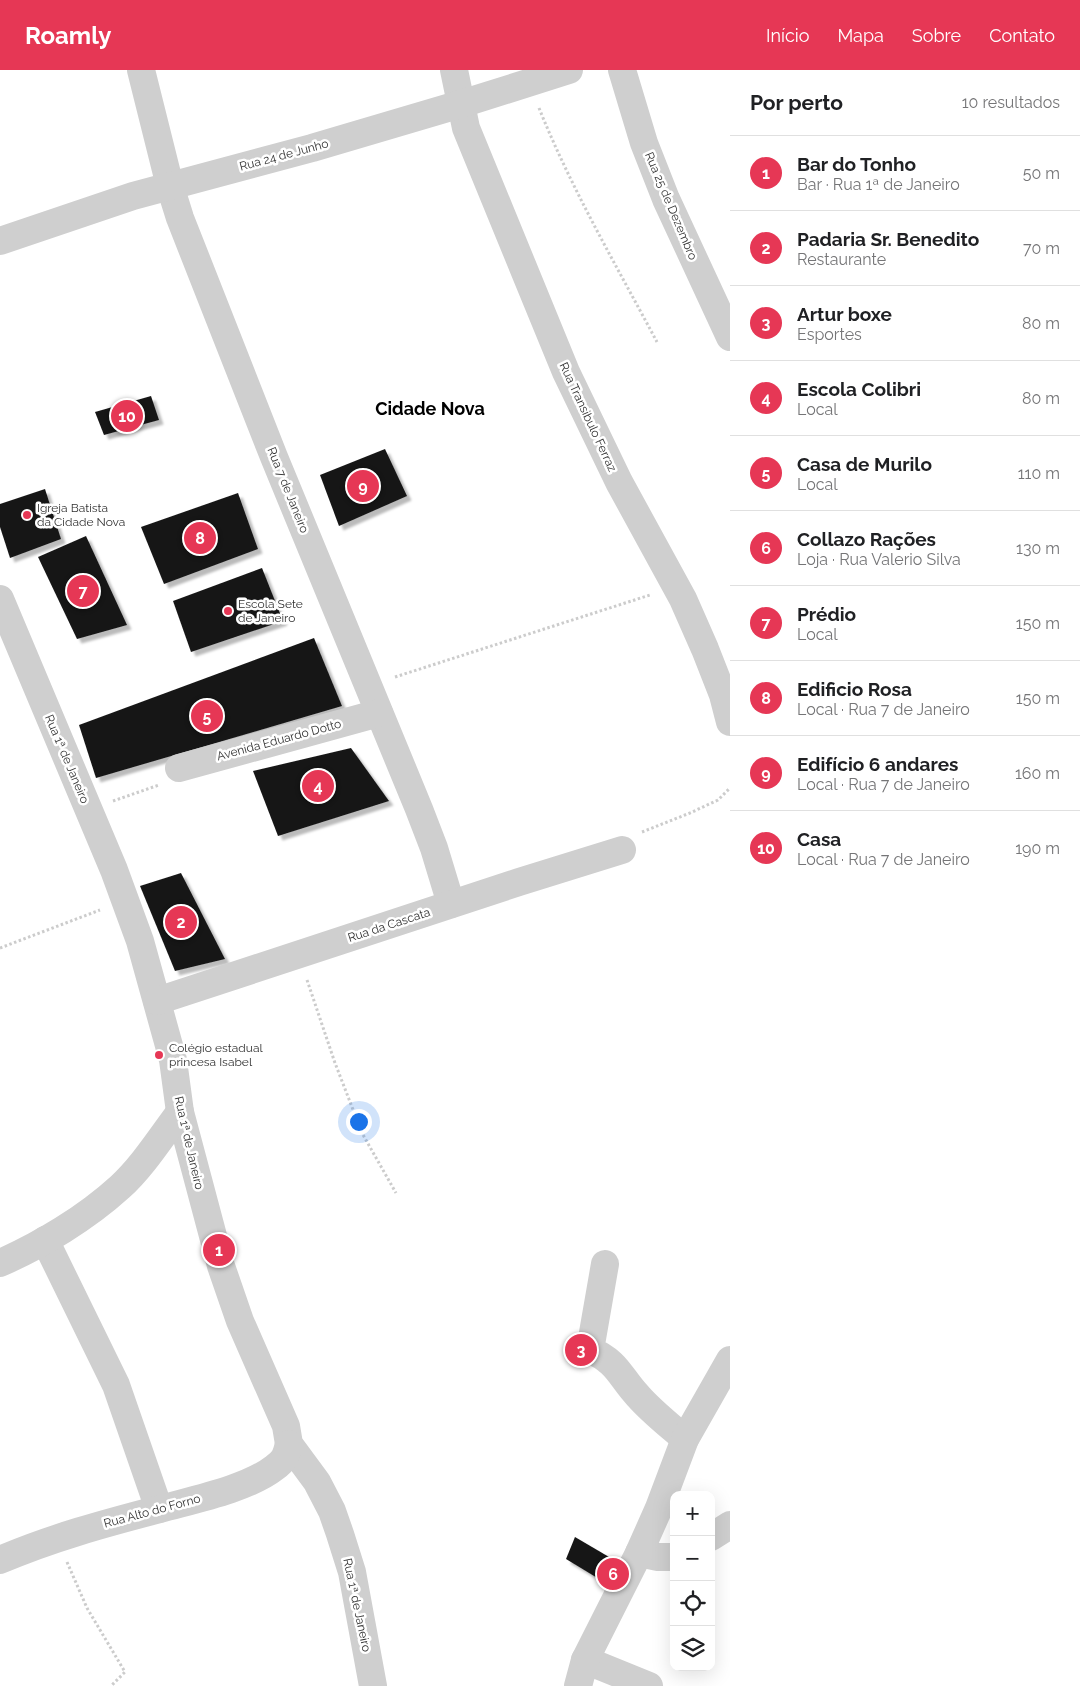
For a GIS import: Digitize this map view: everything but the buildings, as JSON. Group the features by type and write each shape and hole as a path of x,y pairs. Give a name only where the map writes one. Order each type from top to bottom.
{"street":[{"name":"Rua 7 de Janeiro","path":"141,70 170,186 180,218 434,848 451,904"},
{"name":"Rua Transibulo Ferraz","path":"454,70 466,128 566,372 619,482 676,586 705,649 723,695 730,722"},
{"name":"Rua 24 de Junho","path":"0,241 133,196 312,148 568,70"},
{"name":"Rua 25 de Dezembro","path":"622,70 644,143 666,199 730,337"},
{"name":"Rua 1ª de Janeiro","path":"0,599 88,809 140,941 173,1060 180,1112 221,1266 240,1321 286,1426 290,1444 317,1482 334,1518 352,1572 373,1686"},
{"name":"Avenida Eduardo Dotto","path":"179,768 379,713"},
{"name":"Rua da Cascata","path":"157,1001 622,850"},
{"path":"0,1264 45,1240 86,1214 120,1186 147,1156 180,1112"},
{"path":"45,1240 116,1385 159,1509"},
{"path":"605,1264 590,1350 612,1363 636,1394 685,1439"},
{"path":"578,1686 585,1660 640,1553 685,1439 730,1360"},
{"name":"Rua Alto do Forno","path":"0,1560 29,1547 211,1495 259,1478 285,1459 290,1444"},
{"path":"640,1553 658,1557 670,1556"},
{"path":"585,1660 649,1686"}],"path":[{"path":"529,83 549,134 657,342"},
{"path":"368,686 676,586"},
{"path":"88,809 176,779 179,768"},
{"path":"622,850 633,836 718,800 730,788"},
{"path":"0,948 125,900"},
{"path":"299,955 335,1062 362,1133 396,1193"},
{"path":"56,1539 87,1608 125,1672 111,1686"}],"place":[{"name":"Casa","path":"127,416"},
{"name":"Edifício 6 andares","path":"363,486"},
{"name":"Igreja Batista da Cidade Nova","path":"27,515"},
{"name":"Edificio Rosa","path":"200,538"},
{"name":"Prédio","path":"83,591"},
{"name":"Escola Sete de Janeiro","path":"228,611"},
{"name":"Casa de Murilo","path":"207,716"},
{"name":"Escola Colibri","path":"318,786"},
{"name":"Padaria Sr. Benedito","path":"181,922"},
{"name":"Colégio estadual princesa Isabel","path":"159,1055"},
{"name":"Bar do Tonho","path":"219,1250"},
{"name":"Artur boxe","path":"581,1350"},
{"name":"Collazo Rações","path":"613,1574"}],"district":[{"name":"Cidade Nova","path":"430,409"}]}
